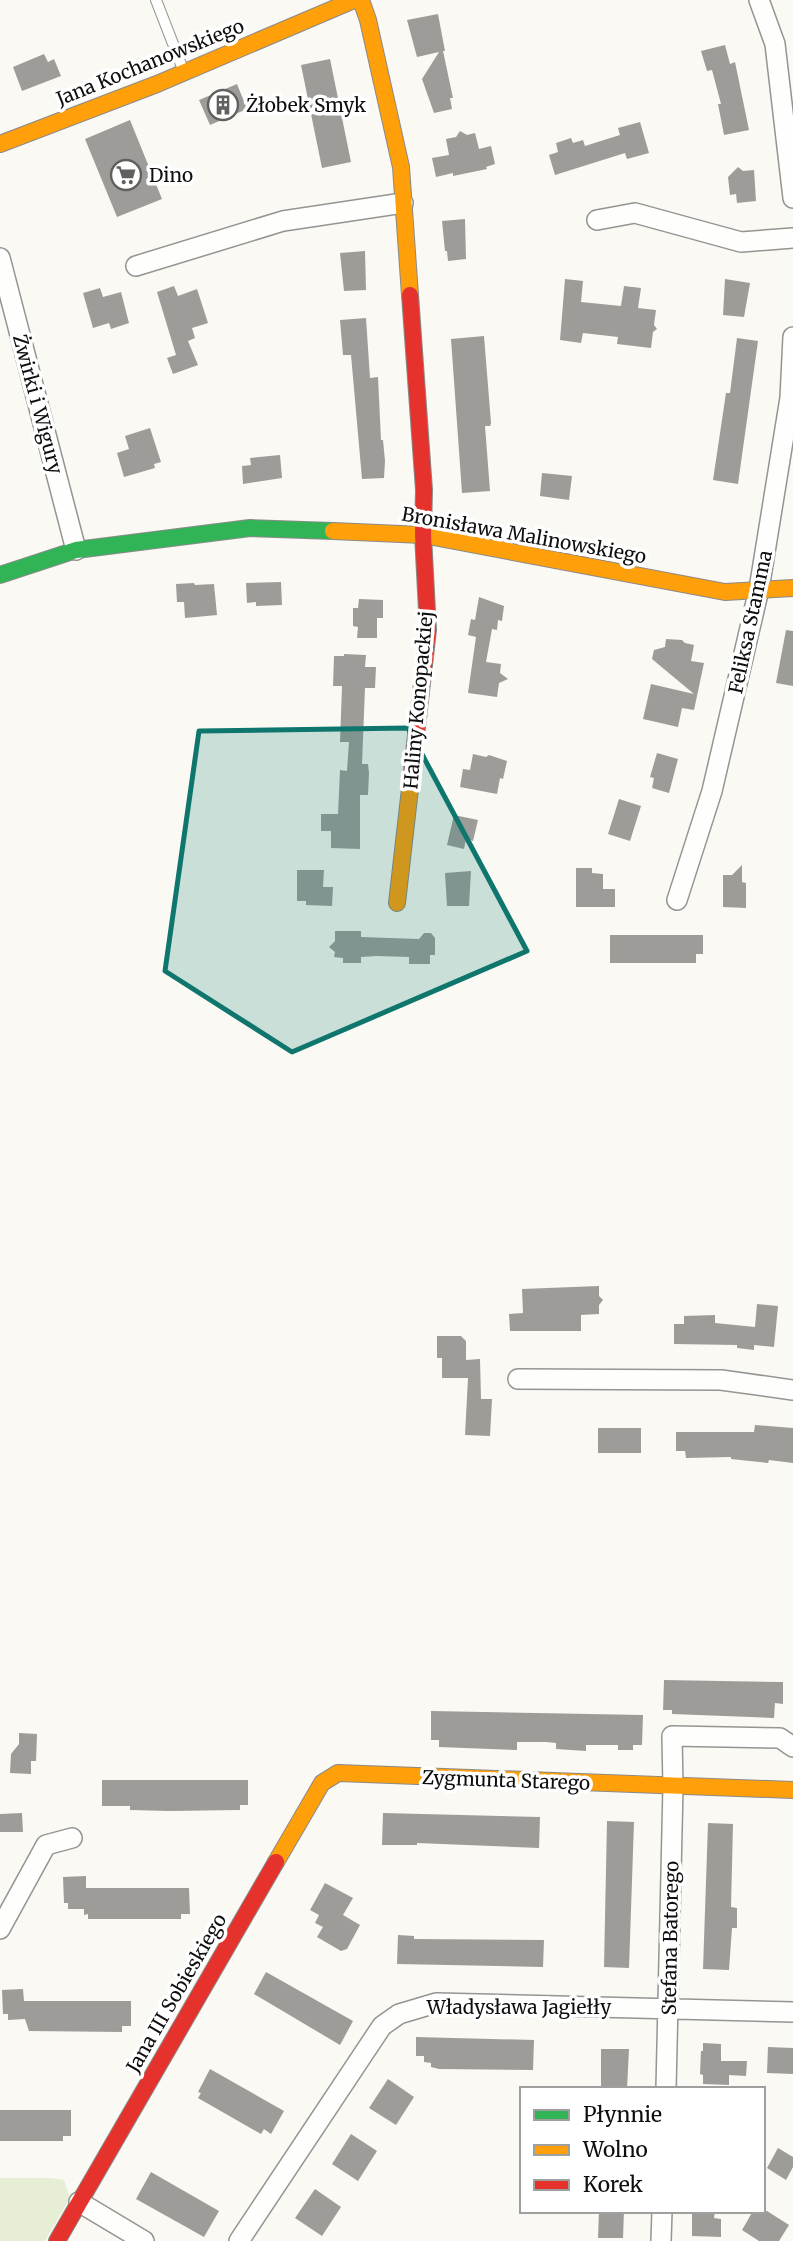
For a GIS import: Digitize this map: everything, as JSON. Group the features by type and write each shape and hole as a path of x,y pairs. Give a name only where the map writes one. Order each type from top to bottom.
{"street":[{"name":"Jana Kochanowskiego","path":"0,144 184,72 354,0"},
{"name":"Haliny Konopackiej","path":"361,0 368,19 401,167 424,489 423,535 428,630 397,902"},
{"path":"759,0 775,44 793,198"},
{"path":"136,266 283,221 403,204"},
{"path":"597,220 635,213 741,242 793,238"},
{"name":"Żwirki i Wigury","path":"0,258 76,551"},
{"name":"Feliksa Stamma","path":"677,900 712,791 759,589 790,398 793,337"},
{"name":"Bronisława Malinowskiego","path":"0,575 76,551 250,528 423,535 725,592 793,588"},
{"path":"518,1379 721,1380 793,1390"},
{"path":"673,1787 672,1736 780,1738 793,1747"},
{"name":"Zygmunta Starego","path":"338,1773 793,1790"},
{"name":"Jana III Sobieskiego","path":"57,2241 313,1796 322,1783 338,1773"},
{"name":"Stefana Batorego","path":"666,2087 673,1787"},
{"path":"0,1929 46,1845 72,1838"},
{"name":"Władysława Jagiełły","path":"239,2241 382,2026 399,2014 436,2003 793,2012"},
{"path":"79,2202 144,2241"},
{"path":"661,2241 662,2213"}],"lane":[{"path":"156,0 184,72"}],"highlighted area":[{"path":"408,728 527,951 292,1052 165,971 199,731"}],"green space":[{"path":"0,2178 64,2180 70,2198 45,2241 0,2241"}],"building":[{"path":"438,14 453,98 450,98 452,109 434,113 422,79 439,52 417,57 407,20"},
{"path":"725,45 730,64 735,62 749,130 724,135 718,104 721,104 712,70 707,71 701,51"},
{"path":"44,54 48,62 54,59 61,76 22,91 13,67"},
{"path":"330,59 351,162 322,168 301,65"},
{"name":"Żłobek Smyk","path":"237,84 247,109 210,125 199,100"},
{"name":"Dino","path":"130,120 162,199 117,217 85,139"},
{"path":"640,122 649,153 627,159 625,153 555,175 549,155 558,152 556,143 571,138 573,143 583,140 585,146 620,135 618,128"},
{"path":"460,131 467,135 475,133 479,149 491,146 495,164 486,167 487,169 436,177 432,158 449,155 446,139 456,137"},
{"path":"738,167 743,171 754,170 756,201 737,203 736,194 730,195 728,177"},
{"path":"465,219 466,259 448,261 442,221"},
{"path":"365,251 366,290 344,291 340,253"},
{"path":"565,279 583,281 581,302 621,306 624,286 641,288 638,308 656,310 654,325 657,329 653,332 651,348 617,344 618,337 583,333 581,343 560,340"},
{"path":"725,279 750,283 744,317 723,315"},
{"path":"174,286 178,296 197,289 208,323 192,328 195,338 188,341 198,365 173,374 167,358 176,355 157,292"},
{"path":"100,288 103,297 121,292 129,323 111,329 109,323 93,328 83,293"},
{"path":"366,318 370,378 378,377 381,440 385,461 384,478 362,479 351,355 343,355 340,320"},
{"path":"484,336 491,423 490,426 485,426 490,491 462,493 451,339"},
{"path":"737,338 758,341 738,484 713,480 726,393 730,393"},
{"path":"150,428 161,462 154,464 155,468 124,477 117,453 129,449 125,436"},
{"path":"280,455 282,478 243,484 242,466 251,465 250,458"},
{"path":"542,473 572,476 569,500 540,496"},
{"path":"281,582 282,605 256,606 256,602 247,603 246,583"},
{"path":"176,584 214,584 217,615 185,618 184,602 177,602"},
{"path":"479,597 504,606 502,621 498,620 497,630 492,629 486,662 501,664 500,673 508,679 499,683 497,697 468,693 476,637 468,635 471,619 475,620"},
{"path":"359,599 383,600 383,618 377,618 377,638 357,638 358,627 353,626 353,608 358,608"},
{"path":"786,630 793,631 793,686 776,683"},
{"path":"666,639 682,640 694,645 691,661 704,663 694,710 682,708 678,727 643,719 651,684 694,694 652,659 654,650 665,647"},
{"path":"366,655 365,667 376,667 375,688 365,688 362,764 368,764 369,773 368,795 360,795 360,849 331,848 331,831 321,831 321,814 338,814 340,770 347,771 349,742 340,742 342,686 333,686 334,656"},
{"path":"657,753 678,759 669,793 652,788 654,778 650,777"},
{"path":"473,754 486,757 489,755 507,761 497,794 460,787 463,769 470,770"},
{"path":"619,799 641,806 630,841 608,834"},
{"path":"454,815 478,820 473,841 466,839 464,849 447,845"},
{"path":"742,865 742,882 746,883 746,908 723,907 723,875 732,875"},
{"path":"576,868 592,868 592,873 603,874 603,889 615,889 615,907 576,907"},
{"path":"297,870 324,870 323,887 333,887 332,906 306,905 306,901 297,901"},
{"path":"471,871 469,906 447,906 445,873"},
{"path":"335,931 361,931 361,937 419,939 424,933 431,933 435,938 435,955 430,955 430,964 409,964 409,957 377,956 361,957 361,963 343,963 343,958 334,957 335,952 329,947 335,941"},
{"path":"610,935 703,935 703,954 696,954 696,963 610,963"},
{"path":"599,1286 599,1296 603,1300 599,1305 599,1314 581,1315 581,1331 510,1331 509,1314 523,1313 522,1289"},
{"path":"757,1304 778,1306 774,1347 754,1345 754,1350 737,1348 737,1345 674,1344 674,1324 684,1324 684,1316 715,1315 715,1323 755,1327"},
{"path":"437,1336 461,1336 466,1341 466,1360 480,1359 481,1399 492,1399 490,1436 465,1435 468,1378 442,1378 442,1358 437,1358"},
{"path":"755,1425 793,1428 793,1463 769,1460 768,1463 731,1457 686,1458 685,1451 676,1451 676,1432 754,1432"},
{"path":"598,1428 641,1428 641,1453 598,1453"},
{"path":"664,1680 783,1682 783,1704 775,1703 774,1718 672,1714 672,1710 663,1710"},
{"path":"431,1711 643,1715 642,1745 633,1745 633,1750 618,1750 618,1745 586,1745 586,1751 556,1749 556,1743 546,1742 517,1742 517,1750 439,1747 439,1740 431,1740"},
{"path":"19,1733 37,1734 36,1761 31,1761 31,1774 10,1773 11,1754 19,1744"},
{"path":"102,1780 248,1780 248,1805 240,1805 240,1810 169,1811 102,1806"},
{"path":"22,1813 23,1832 0,1832 0,1814"},
{"path":"383,1813 540,1817 539,1848 417,1843 382,1845"},
{"path":"607,1821 634,1822 629,1968 604,1967"},
{"path":"708,1823 733,1824 731,1907 737,1908 737,1928 732,1928 729,1970 703,1969"},
{"path":"86,1876 86,1888 189,1888 190,1914 181,1914 181,1919 88,1919 88,1914 84,1915 84,1909 68,1909 68,1903 64,1903 63,1877"},
{"path":"325,1883 353,1898 343,1915 360,1925 347,1949 341,1951 317,1937 323,1927 315,1923 319,1915 310,1910"},
{"path":"398,1935 414,1936 414,1939 544,1940 543,1967 397,1964"},
{"path":"266,1972 353,2021 340,2045 254,1994"},
{"path":"23,1989 24,2001 131,2001 131,2026 122,2026 122,2032 29,2031 25,2019 8,2020 8,2014 3,2014 2,1990"},
{"path":"416,2037 534,2040 533,2070 431,2067 431,2063 424,2062 424,2056 416,2056"},
{"path":"703,2043 721,2044 721,2061 747,2061 746,2076 729,2075 729,2085 703,2084 703,2075 700,2074"},
{"path":"768,2047 793,2048 793,2074 767,2073"},
{"path":"601,2049 629,2049 627,2087 601,2087"},
{"path":"210,2069 284,2111 271,2134 264,2129 261,2134 198,2098 201,2093 198,2092"},
{"path":"388,2079 414,2097 396,2125 369,2108"},
{"path":"0,2110 71,2110 71,2136 63,2136 63,2141 0,2141"},
{"path":"351,2134 377,2151 358,2181 332,2164"},
{"path":"778,2148 793,2157 793,2167 786,2180 767,2168"},
{"path":"151,2172 219,2211 204,2237 136,2199"},
{"path":"315,2189 341,2207 322,2236 295,2218"},
{"path":"765,2211 789,2225 779,2241 759,2241 742,2230 752,2213"},
{"path":"599,2213 624,2213 623,2238 598,2238"},
{"path":"692,2213 715,2213 714,2218 721,2219 721,2237 692,2236"}],"traffic: fast":[{"path":"0,575 76,550 250,528 333,531"}],"traffic: slow":[{"path":"0,144 157,84 354,0"},
{"path":"361,0 368,20 401,167 410,295"},
{"path":"333,531 423,535 725,592 793,588"},
{"path":"397,903 411,780"},
{"path":"276,1862 322,1783 338,1773 793,1790"}],"traffic: jam":[{"path":"410,295 424,490 423,535 428,630 411,780"},
{"path":"57,2241 276,1862"}],"place":[{"name":"Żłobek Smyk","path":"223,105"},
{"name":"Dino","path":"126,175"}]}
